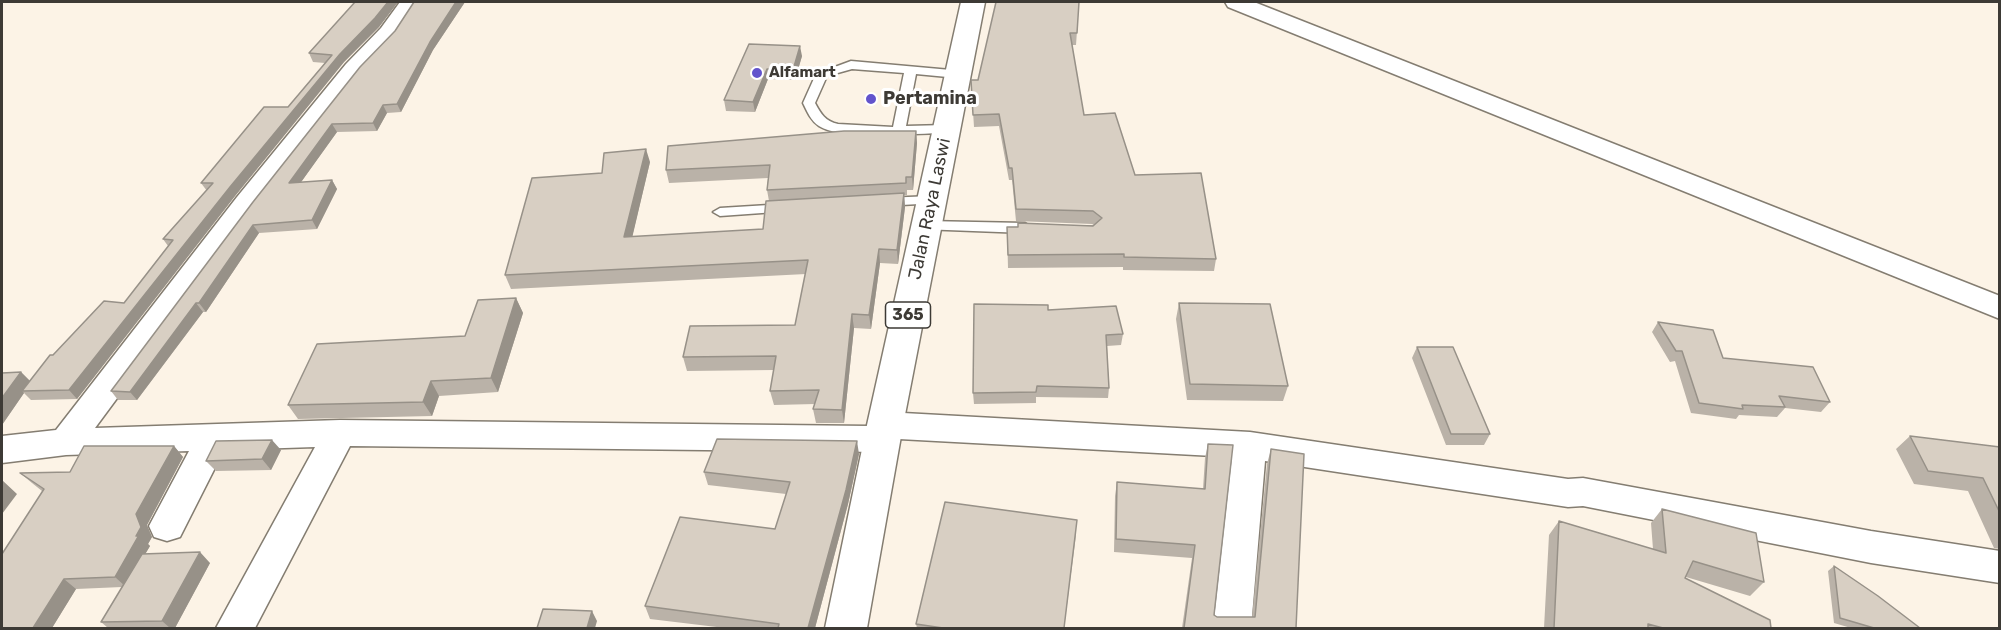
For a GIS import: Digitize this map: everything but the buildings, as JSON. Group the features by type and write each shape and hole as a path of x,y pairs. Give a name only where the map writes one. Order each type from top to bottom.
{"main road":[{"name":"Jalan Raya Laswi","path":"846,628 885,425 973,2"}],"street":[{"path":"66,442 247,203 354,69 389,33 411,2"},
{"path":"1236,2 2000,308"},
{"path":"2,449 66,442 215,435 885,425 1242,441 1568,493 1584,492 1871,547 2000,567"},
{"path":"235,628 340,433"},
{"path":"167,526 215,435"},
{"path":"1232,628 1242,441"}],"lane":[{"path":"946,129 857,129 827,125 816,117 809,103 822,74 851,65 958,74"},
{"path":"899,129 911,70"},
{"path":"867,203 1036,229"},
{"path":"720,212 799,207"}],"place":[{"name":"Alfamart","path":"757,73"},
{"name":"Pertamina","path":"871,99"}]}
